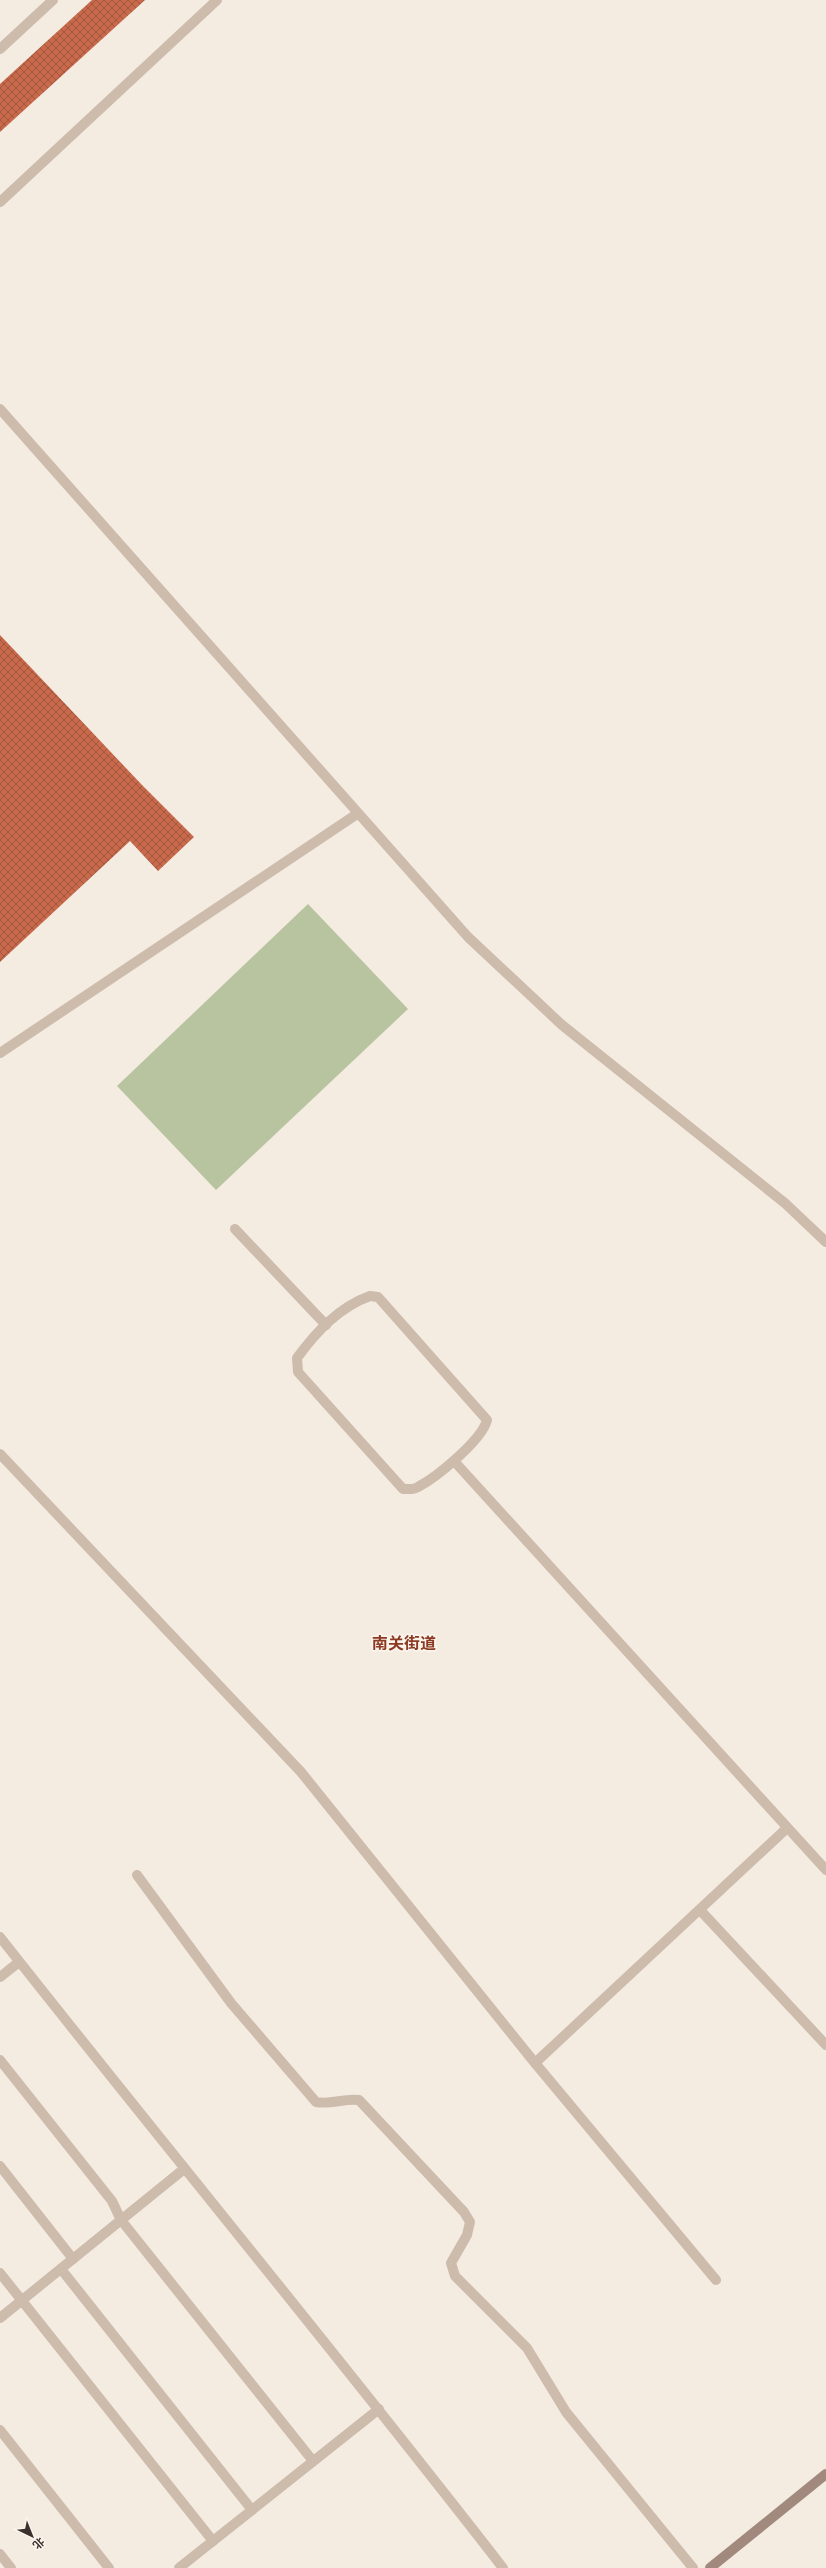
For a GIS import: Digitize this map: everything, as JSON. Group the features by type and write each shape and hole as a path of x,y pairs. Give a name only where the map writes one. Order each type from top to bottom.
{"main road":[{"path":"710,2568 826,2474"}],"street":[{"path":"0,49 53,0"},
{"path":"0,202 217,0"},
{"path":"0,409 357,814 468,937 562,1025 786,1204 826,1242"},
{"path":"0,1053 357,814"},
{"path":"235,1229 326,1325"},
{"path":"370,1296 378,1297 487,1420 480,1433 454,1461 418,1488 403,1489 298,1372 297,1358 312,1338 356,1301 370,1296"},
{"path":"0,1454 301,1772 535,2063 716,2280"},
{"path":"454,1461 826,1870"},
{"path":"535,2063 787,1828"},
{"path":"136,1875 231,2004 316,2102 331,2104 348,2099 359,2100 464,2212 470,2222 466,2235 451,2263 455,2276 527,2348 566,2412 693,2568"},
{"path":"700,1910 826,2045"},
{"path":"0,1937 184,2169 379,2409 503,2568"},
{"path":"0,1977 19,1962"},
{"path":"0,2060 112,2201 121,2220 313,2461"},
{"path":"0,2166 73,2259"},
{"path":"0,2318 184,2169"},
{"path":"61,2269 252,2510"},
{"path":"0,2273 213,2541"},
{"path":"179,2568 379,2409"},
{"path":"0,2430 109,2568"},
{"path":"0,2554 11,2568"}],"green space":[{"path":"308,904 408,1009 216,1190 117,1086"}],"building":[{"path":"92,0 145,0 0,132 0,84"},
{"path":"0,635 142,785 194,837 158,871 130,841 0,962"}],"district":[{"name":"南关街道","path":"404,1643"}]}
